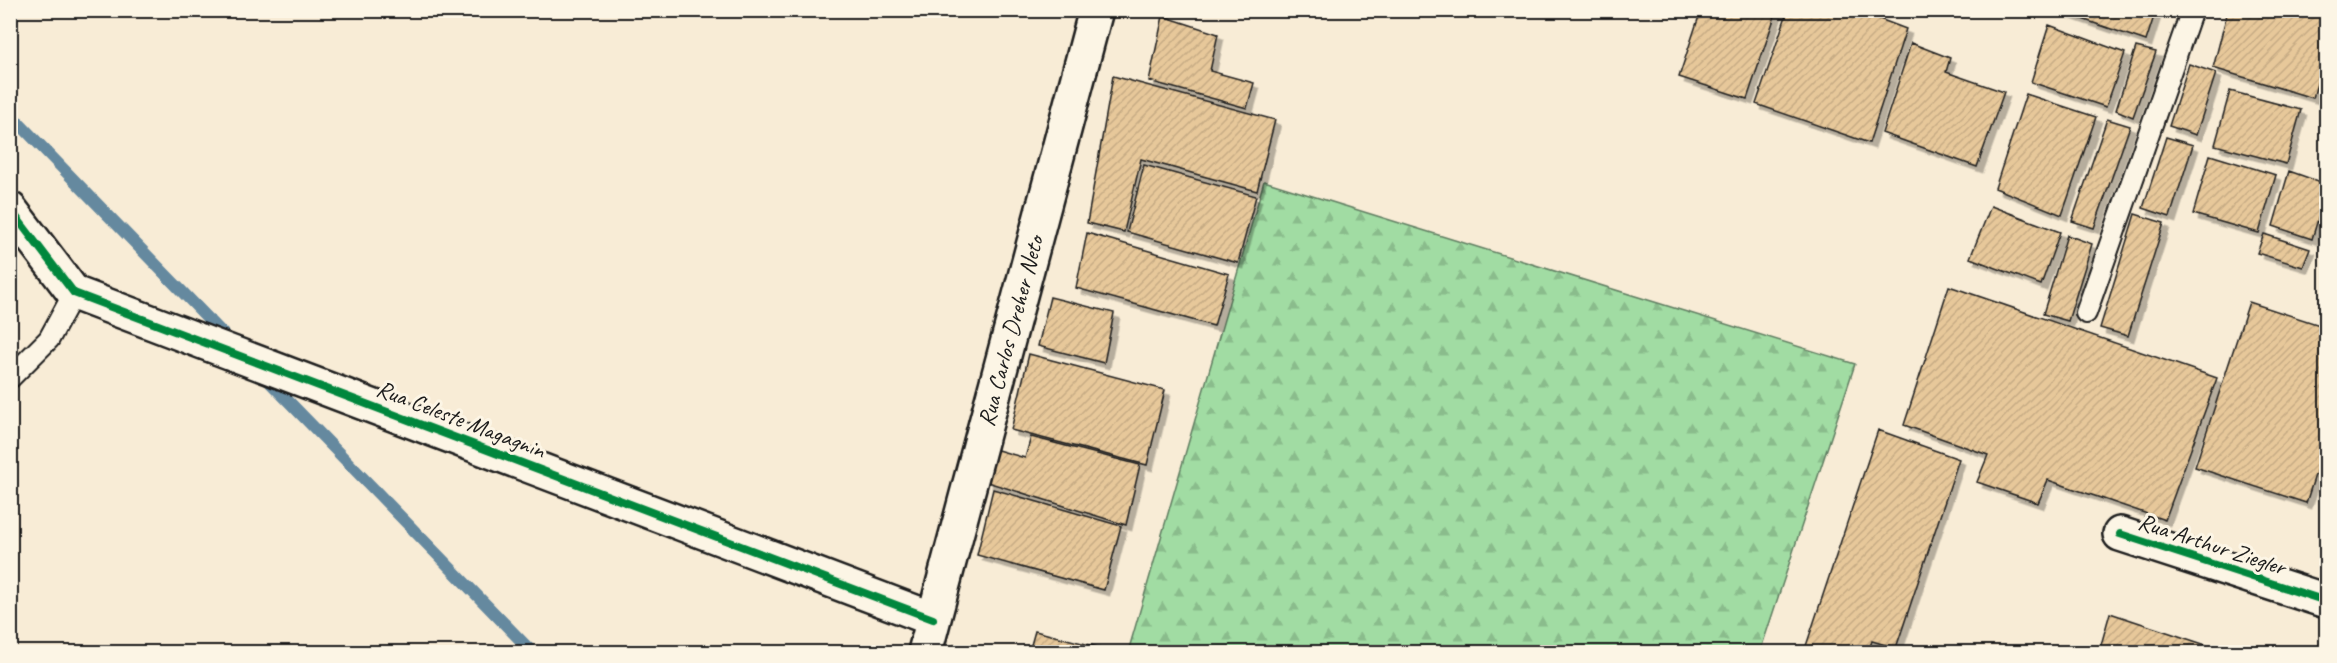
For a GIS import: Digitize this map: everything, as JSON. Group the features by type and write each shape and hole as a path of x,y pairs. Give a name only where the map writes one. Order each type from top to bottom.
{"street":[{"name":"Rua Carlos Dreher Neto","path":"925,652 1096,10"},
{"path":"10,209 74,293"},
{"name":"Rua Celeste Magagnin","path":"74,293 933,619"},
{"name":"Rua Arthur Ziegler","path":"2121,534 2326,601"}],"lane":[{"path":"2086,313 2193,10"},
{"path":"10,378 49,339 74,293"}],"green space":[{"path":"1264,181 1855,364 1760,652 1128,652"}],"building":[{"path":"1701,10 1777,10 1747,99 1679,77"},
{"path":"1788,10 1856,10 1906,29 1869,143 1756,104"},
{"path":"2056,10 2156,10 2146,41"},
{"path":"2228,10 2326,10 2326,51 2313,98 2213,68"},
{"path":"1163,16 1218,34 1210,71 1254,83 1247,108 1149,81"},
{"path":"2049,25 2125,53 2106,107 2031,82"},
{"path":"1911,43 1950,58 1946,72 2004,92 1977,167 1882,133"},
{"path":"2136,47 2156,52 2133,117 2116,110"},
{"path":"2189,64 2216,73 2196,135 2169,126"},
{"path":"1113,76 1275,120 1257,191 1141,159 1124,232 1087,223"},
{"path":"2230,91 2301,110 2286,164 2215,145"},
{"path":"2026,94 2096,117 2062,215 1995,188"},
{"path":"2107,119 2130,126 2094,228 2072,221"},
{"path":"2166,137 2193,145 2170,217 2143,208"},
{"path":"2210,155 2276,175 2259,233 2193,214"},
{"path":"1144,165 1256,196 1238,263 1127,232"},
{"path":"2289,171 2326,184 2326,193 2312,239 2273,226"},
{"path":"1991,206 2060,232 2041,285 1970,258"},
{"path":"2135,214 2164,223 2128,336 2100,328"},
{"path":"1087,233 1229,274 1214,326 1076,288"},
{"path":"2264,234 2310,249 2303,267 2257,253"},
{"path":"2067,235 2092,244 2068,321 2043,314"},
{"path":"1949,286 2217,378 2165,520 2048,480 2038,503 1977,482 1988,455 1904,425"},
{"path":"1050,297 1114,313 1104,363 1038,346"},
{"path":"2249,302 2326,327 2326,441 2306,503 2195,467"},
{"path":"1029,354 1165,390 1147,465 1011,430"},
{"path":"1878,430 1959,459 1896,648 1872,641 1868,652 1804,652"},
{"path":"1031,437 1140,465 1126,525 987,482 994,449 1025,458"},
{"path":"993,489 1121,526 1104,590 977,555"},
{"path":"2326,489 2326,508 2321,506"},
{"path":"2110,613 2206,645 2204,652 2099,652"},
{"path":"1035,631 1102,648 1101,652 1029,652"},
{"path":"954,645 981,652 953,652"}],"waterway":[{"path":"10,114 230,341"},
{"path":"263,375 532,652"}],"cycle path":[{"path":"10,209 74,293 933,619"},
{"path":"2120,534 2326,601"}]}
